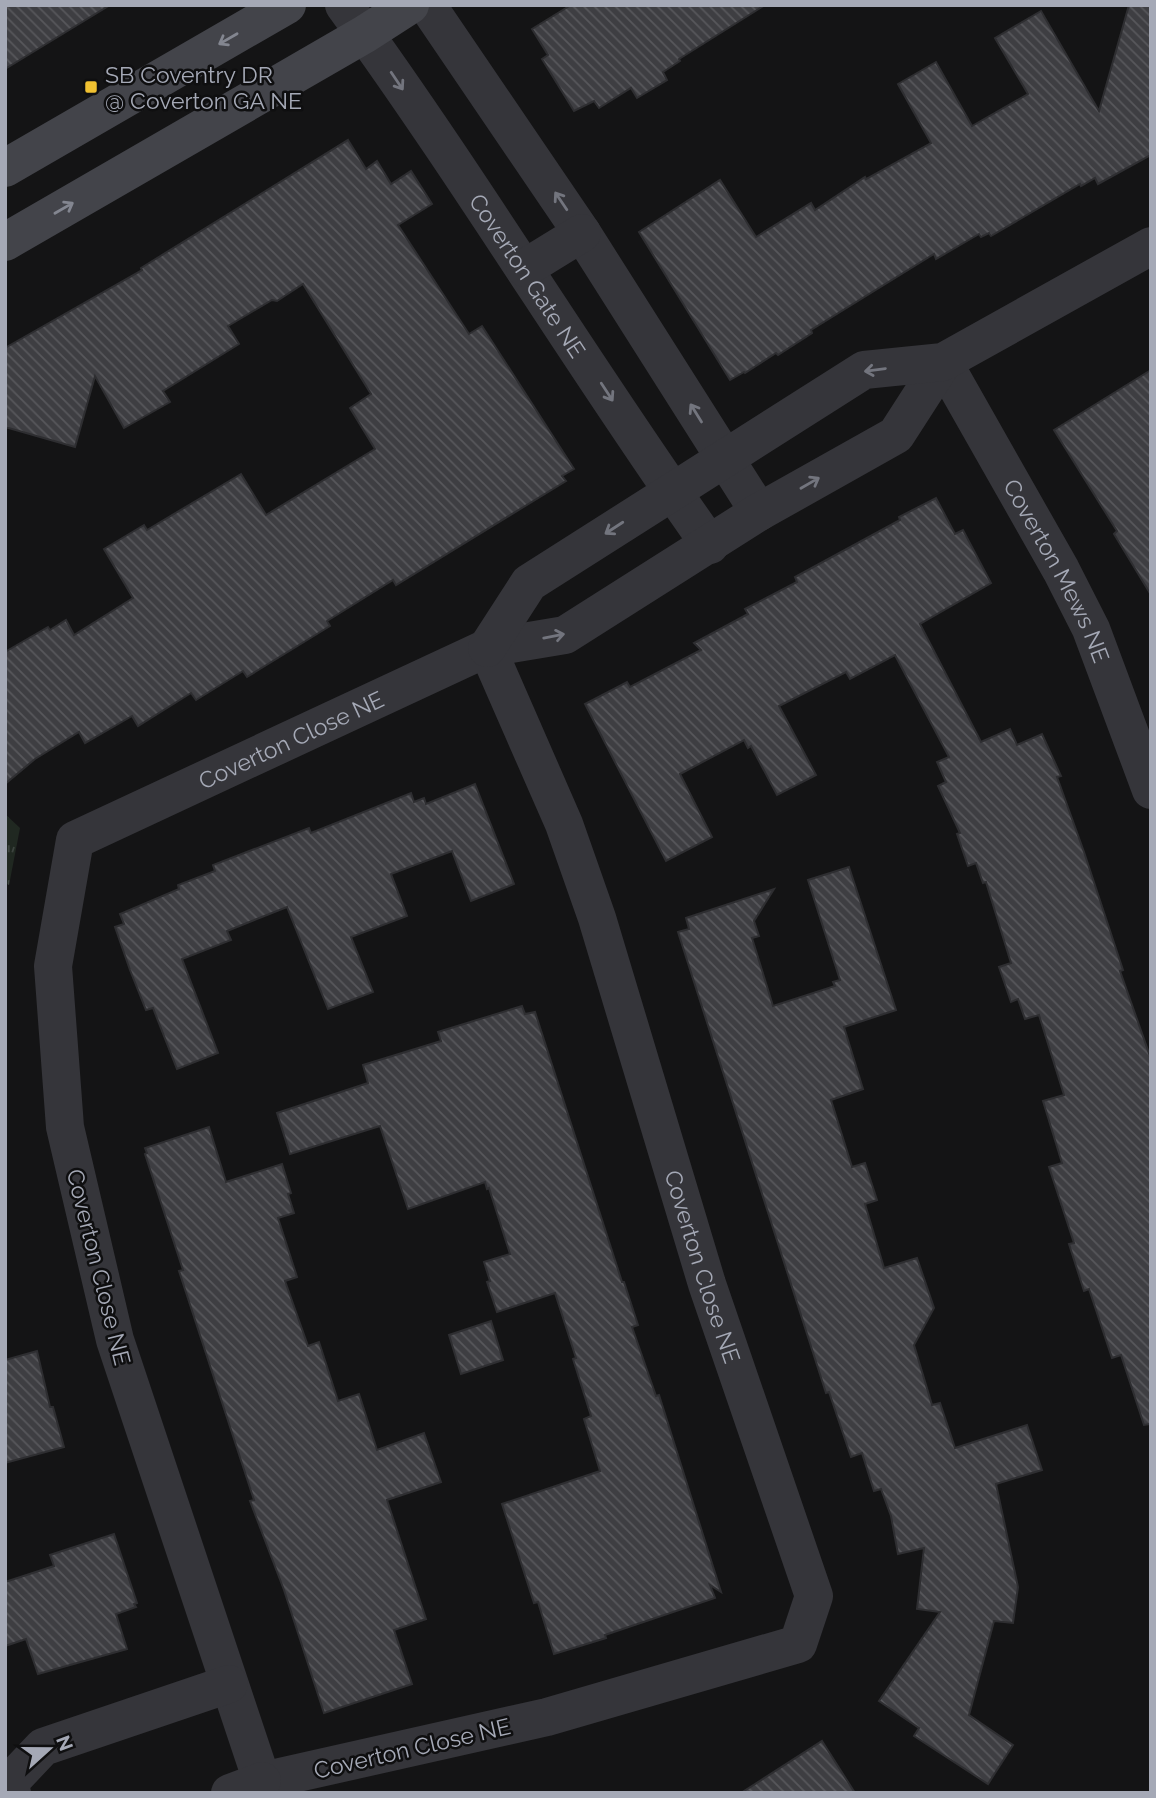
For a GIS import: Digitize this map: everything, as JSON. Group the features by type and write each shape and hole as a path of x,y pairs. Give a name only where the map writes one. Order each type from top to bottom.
{"street":[{"path":"5,168 287,5"},
{"path":"5,242 355,20 410,5"},
{"path":"427,5 582,233 759,512"},
{"name":"Coverton Gate NE","path":"355,20 710,545"},
{"path":"524,268 582,233"},
{"path":"487,648 529,583 864,370 943,362 1151,246"},
{"name":"Coverton Close NE","path":"487,648 564,824 597,918 707,1284 814,1596 798,1644 547,1717 246,1787 229,1684 115,1340 65,1127 53,966 75,840 487,648 565,635 759,512 896,435 943,362"},
{"name":"Coverton Mews NE","path":"943,362 1061,570 1091,629 1151,790"},
{"path":"12,1793 9,1783 43,1747 229,1684"}],"green space":[{"path":"5,814 20,828 9,885 5,883"}],"building":[{"path":"5,5 110,5 5,69"},
{"path":"571,5 765,5 679,59 680,61 663,72 667,80 637,98 631,88 599,108 594,101 574,111 542,59 548,55 532,29"},
{"path":"1129,5 1151,5 1151,155 1098,184 1095,178 1081,186 1080,184 991,236 989,233 981,237 979,234 936,259 934,254 811,330 812,333 778,355 776,353 730,380 639,232 720,180 756,237 811,203 815,210 865,177 866,179 931,143 898,84 936,62 972,126 1028,94 995,38 1041,11 1099,111"},
{"path":"348,140 366,169 377,161 391,184 411,171 432,204 398,225 469,334 482,326 574,469 562,476 566,481 396,585 393,580 327,621 330,626 247,677 243,671 196,700 191,693 138,726 132,716 85,743 79,732 35,759 5,784 5,652 48,627 50,630 66,620 74,635 133,598 104,549 144,525 147,530 241,474 266,515 375,449 350,408 371,394 303,284 277,301 272,300 228,326 239,344 163,391 170,402 124,428 95,376 75,447 5,427 5,348 142,270 141,268"},
{"path":"1151,370 1151,595 1114,534 1117,531 1054,430"},
{"path":"936,498 955,534 963,530 991,583 920,624 981,742 1010,729 1017,745 1042,734 1061,776 1057,777 1151,1059 1151,1424 1144,1425 1121,1355 1112,1358 1089,1289 1084,1291 1069,1244 1074,1243 1049,1167 1062,1163 1043,1101 1064,1095 1039,1015 1025,1019 1018,999 1011,1002 999,967 1011,963 986,882 983,883 976,863 968,866 957,834 960,833 938,786 946,782 937,762 949,757 895,655 850,679 846,672 779,706 816,775 777,795 751,746 748,748 744,740 680,774 712,837 666,861 585,704 627,682 630,687 701,650 694,643 748,614 745,609 797,582 795,577"},
{"path":"475,784 514,884 471,901 452,851 391,874 407,916 351,937 373,992 328,1009 287,907 227,931 231,940 182,959 218,1053 177,1069 153,1008 146,1010 130,970 115,927 124,924 120,914 179,889 178,885 215,871 213,865 309,828 311,833 411,793 414,802 424,798 426,804"},
{"path":"849,867 896,1010 844,1027 863,1089 831,1100 852,1167 865,1163 877,1200 865,1204 884,1268 917,1258 934,1308 914,1345 932,1405 940,1403 955,1448 1027,1425 1042,1470 996,1484 1018,1587 1013,1623 994,1621 969,1715 1013,1745 988,1784 914,1736 919,1728 879,1701 940,1612 917,1609 924,1548 898,1554 891,1516 881,1489 874,1491 862,1453 851,1457 829,1392 826,1393 678,932 689,929 686,918 774,889 754,921 759,936 752,938 773,1006 835,986 833,982 840,980 808,880"},
{"path":"522,1006 525,1014 535,1012 638,1325 632,1327 656,1396 659,1395 721,1592 710,1585 715,1598 554,1654 538,1602 534,1603 502,1504 600,1471 584,1419 591,1416 555,1293 497,1312 487,1282 490,1281 484,1262 510,1254 485,1182 408,1209 380,1126 290,1154 277,1113 368,1083 363,1065 441,1041 438,1032"},
{"path":"209,1127 226,1182 282,1164 294,1213 278,1218 297,1277 285,1281 308,1346 319,1342 338,1401 359,1394 377,1450 424,1433 441,1482 387,1500 426,1619 394,1630 412,1684 324,1713 284,1590 250,1501 254,1500 179,1271 183,1270 145,1154 145,1148"},
{"path":"491,1321 503,1360 461,1374 449,1335"},
{"path":"37,1351 50,1407 53,1407 64,1447 5,1463 5,1360"},
{"path":"114,1534 137,1603 134,1604 136,1607 116,1614 127,1649 38,1674 26,1639 5,1646 5,1582 54,1566 50,1555"},
{"path":"822,1741 855,1793 741,1793"}],"place":[{"name":"SB Coventry DR @ Coverton GA NE","path":"91,87"}]}
